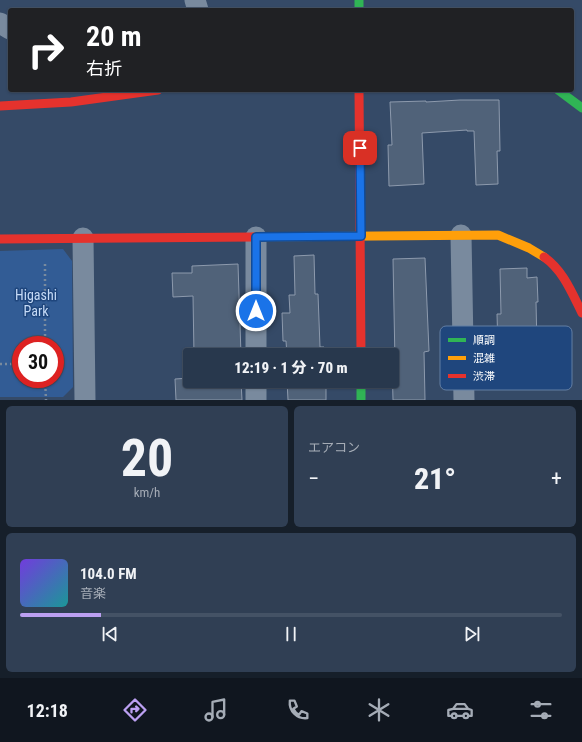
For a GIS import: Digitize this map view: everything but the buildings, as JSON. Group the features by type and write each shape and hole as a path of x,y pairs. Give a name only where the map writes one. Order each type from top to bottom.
{"street":[{"path":"0,106 71,102 98,94 128,92"},
{"path":"359,92 361,348"},
{"path":"561,92 582,108"},
{"path":"462,235 463,326"},
{"path":"0,239 498,235 538,252 555,267 568,284 582,313"},
{"path":"256,237 256,348"},
{"path":"83,238 85,400"},
{"path":"256,388 256,400"},
{"path":"361,388 362,400"},
{"path":"464,390 464,400"}],"path":[{"path":"44,264 45,336"},
{"path":"0,364 12,364"},
{"path":"45,388 46,400"}],"green space":[{"name":"Higashi Park","path":"63,249 72,261 73,387 63,397 0,397 0,251"}],"traffic: fast":[{"path":"359,0 359,8"},
{"path":"561,92 582,108"},
{"path":"361,388 361,400"}],"traffic: slow":[{"path":"254,237 498,235 529,248 544,257"}],"traffic: jam":[{"path":"0,106 71,102 144,92"},
{"path":"359,92 361,348"},
{"path":"0,239 254,237"},
{"path":"544,257 551,262 562,275 582,313"}],"route":[{"path":"256,311 256,237 361,236 360,148"}]}
